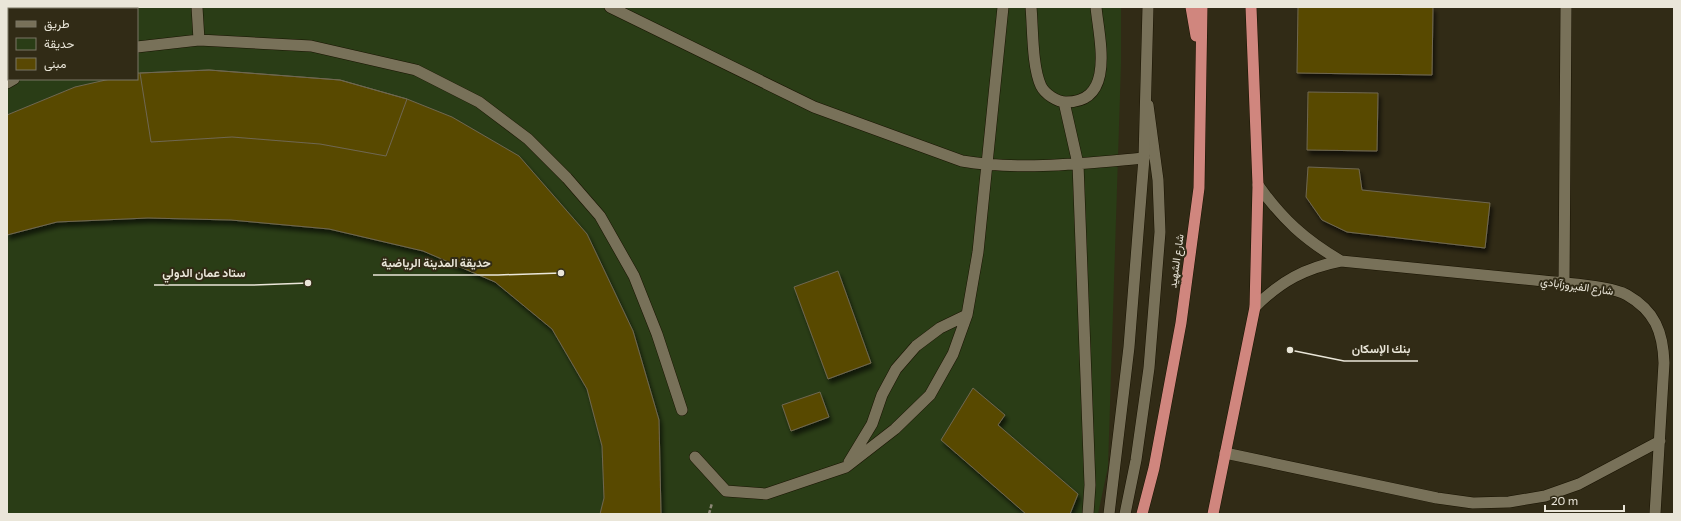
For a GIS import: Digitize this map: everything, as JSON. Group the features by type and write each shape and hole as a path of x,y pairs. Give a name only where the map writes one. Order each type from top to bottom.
{"highway":[{"path":"1191,7 1201,64"},
{"name":"شارع الشهيد","path":"1142,514 1154,468 1181,323 1199,188 1202,7"},
{"path":"1213,514 1255,307 1258,185 1251,7"}],"street":[{"path":"197,7 199,40"},
{"path":"610,7 814,107 962,161 986,165 1078,164 1144,158"},
{"path":"695,457 726,491 766,494 846,467 895,429 930,395 953,354 967,315 978,252 1003,7"},
{"path":"1031,7 1037,75 1042,87 1051,97 1064,102 1077,101 1089,96 1098,85 1102,73 1096,7"},
{"path":"1109,514 1129,347 1144,158 1148,7"},
{"path":"1564,284 1566,7"},
{"path":"138,47 199,40 311,46 416,70 479,102 528,139 567,178 600,216 634,276 657,334 682,410"},
{"path":"1125,514 1138,446 1149,368 1160,232 1158,180 1146,92"},
{"path":"1064,102 1078,164 1090,485 1088,514"},
{"name":"شارع الفيروزآبادي","path":"1258,185 1271,204 1295,229 1322,250 1341,261"},
{"name":"شارع الفيروزآبادي","path":"1255,307 1269,293 1285,281 1303,271 1341,261 1609,289 1625,294 1640,303 1651,315 1659,330 1663,346 1664,363 1655,514"},
{"path":"846,467 872,424 882,395 896,369 916,346 940,328 967,315"},
{"path":"1225,453 1437,498 1480,503 1516,501 1544,496 1572,487 1660,441"}],"green space":[{"path":"7,7 1121,7 1121,64 1108,467 1098,514 7,514"}],"building":[{"path":"1298,7 1433,7 1432,75 1297,73"},
{"path":"209,70 340,80 407,99 452,117 519,156 587,234 633,331 659,420 661,514 600,514 604,498 602,446 587,389 552,329 495,282 423,251 329,229 231,220 148,218 57,222 7,235 7,115 75,87 106,80 138,80 138,73"},
{"path":"209,70 340,80 407,99 386,156 320,144 232,137 151,142 140,73"},
{"path":"1308,92 1378,93 1377,151 1307,150"},
{"path":"1308,167 1359,169 1362,190 1490,203 1485,248 1347,232 1322,220 1306,197"},
{"path":"838,271 871,363 828,379 794,287"},
{"path":"973,388 1005,415 998,425 1078,494 1070,514 1026,514 941,440"},
{"path":"820,392 829,417 791,431 782,405"}],"place":[{"name":"حديقة المدينة الرياضية","path":"561,273"},
{"name":"ستاد عمان الدولي","path":"308,283"},
{"name":"بنك الإسكان","path":"1290,350"}]}
